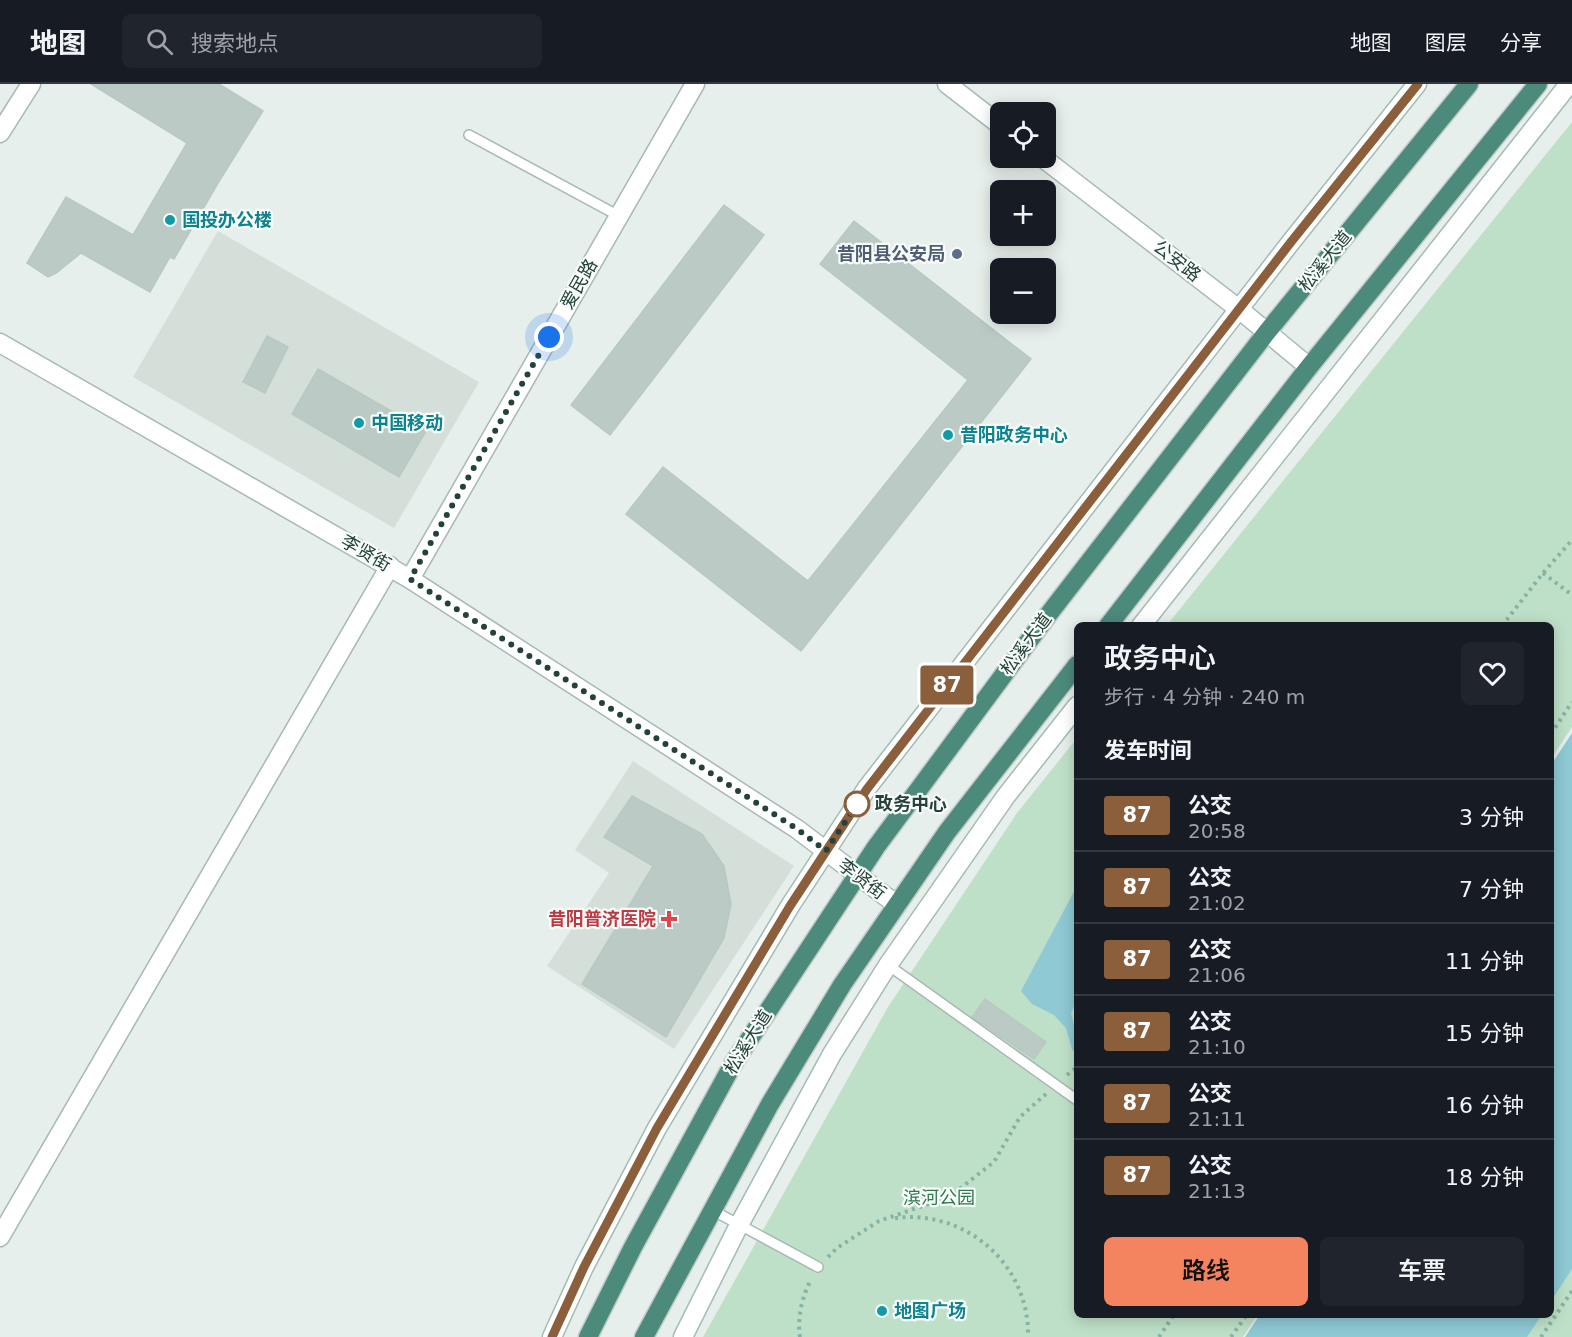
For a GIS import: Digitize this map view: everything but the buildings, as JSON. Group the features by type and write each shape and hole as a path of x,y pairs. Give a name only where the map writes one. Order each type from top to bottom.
{"highway":[{"name":"松溪大道","path":"588,1337 633,1247 733,1064 876,847 1048,615 1267,332 1469,84"},
{"path":"1111,622 1309,367 1538,84"},
{"path":"644,1337 782,1084 842,985 947,832 1074,669"}],"main road":[{"path":"0,133 31,84"},
{"name":"爱民路","path":"410,579 695,84"},
{"path":"947,84 990,117"},
{"path":"552,1337 584,1267 657,1128 759,956 874,779 1418,84"},
{"path":"1144,622 1569,84"},
{"name":"公安路","path":"1056,168 1240,310 1309,367"},
{"name":"李贤街","path":"0,343 390,566 797,829 897,905"},
{"path":"0,1237 390,566"},
{"path":"683,1337 739,1225 832,1054 888,965 1006,796 1074,710"}],"lane":[{"path":"469,135 619,216"},
{"path":"888,965 1074,1098"},
{"path":"712,1210 818,1267"}],"path":[{"path":"1505,622 1572,540"},
{"path":"1543,573 1572,595"},
{"path":"1554,729 1572,702"},
{"path":"800,1337 798,1325 807,1289 818,1267 837,1248 879,1221 948,1197 994,1162 1020,1117 1074,1069"},
{"path":"879,1221 907,1217 936,1219 954,1224 987,1244 1000,1257 1020,1289 1026,1308 1028,1337"},
{"path":"1554,1318 1572,1291"},
{"path":"1160,1337 1172,1318"},
{"path":"1231,1337 1245,1318"},
{"path":"1541,1337 1554,1318"}],"shaded area":[{"path":"218,231 479,382 394,528 133,377"},
{"name":"昔阳普济医院","path":"633,761 794,866 674,1049 547,966 609,873 575,850"}],"green space":[{"path":"1572,122 1572,727 1554,754 1554,622 1169,622"},
{"name":"滨河公园","path":"1074,742 1074,1318 1256,1318 1243,1337 703,1337 888,1007 1017,813"},
{"path":"1572,1211 1572,1337 1491,1337 1504,1318 1554,1318 1554,1239"}],"water":[{"path":"1572,733 1572,1269 1554,1296 1554,760"},
{"path":"1074,892 1074,1006 1071,1013 1074,1026 1074,1052 1066,1028 1054,1015 1032,1004 1021,991"},
{"path":"1258,1318 1540,1318 1527,1337 1245,1337"}],"bus line":[{"name":"87","path":"552,1337 584,1267 657,1128 790,906 867,789 1291,242 1418,84"}],"place":[{"name":"国投办公楼","path":"170,220"},
{"name":"昔阳县公安局","path":"957,254"},
{"name":"中国移动","path":"359,423"},
{"name":"昔阳政务中心","path":"948,435"},
{"name":"政务中心","path":"857,804"},
{"name":"昔阳普济医院","path":"669,919"},
{"name":"地图广场","path":"882,1311"}],"route":[{"path":"549,337 410,579 797,829 826,851 857,804"}]}
